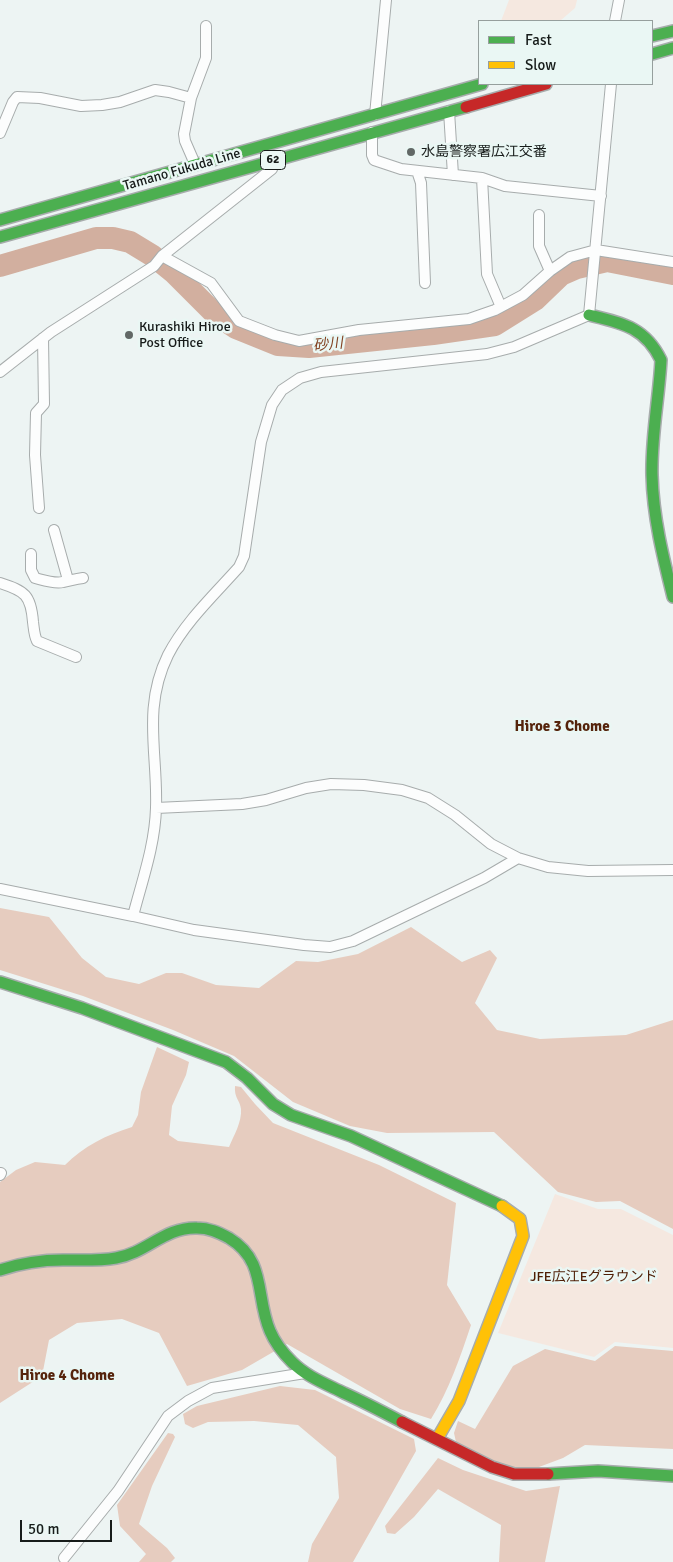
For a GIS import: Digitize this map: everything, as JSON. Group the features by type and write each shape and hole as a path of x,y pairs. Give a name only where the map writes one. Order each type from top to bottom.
{"street":[{"path":"375,115 386,0"},
{"path":"615,20 619,0"},
{"path":"195,164 184,134 191,98 206,58 206,26"},
{"path":"653,36 673,31"},
{"path":"653,54 673,48"},
{"name":"Tamano Fukuda Line","path":"0,220 479,85"},
{"name":"Tamano Fukuda Line","path":"0,237 542,85"},
{"path":"589,316 611,85"},
{"path":"0,132 17,97 40,98 81,106 120,102 155,90 191,98"},
{"path":"449,111 453,175"},
{"path":"372,132 374,160 401,169 482,178 505,186 601,196"},
{"path":"0,372 44,338 154,266 162,256 272,168 276,159"},
{"path":"417,171 421,183 425,283"},
{"path":"482,178 488,274 501,308"},
{"path":"540,215 540,246 550,271"},
{"path":"162,256 211,283 239,321 275,335 299,340 391,326 469,319 501,308 523,295 570,256 596,250 673,262"},
{"path":"133,916 152,839 156,808 152,725 154,697 168,656 183,631 239,567 244,556 261,442 266,423 272,405 282,390 300,378 322,372 487,354 514,347 589,316 623,323 636,329 648,337 657,349 661,360 652,458 655,519 673,597"},
{"path":"38,508 34,455 36,413 44,404 44,338"},
{"path":"54,530 68,580"},
{"path":"31,554 31,570 35,578 50,582 64,582 82,578"},
{"path":"21,591 35,578"},
{"path":"0,583 21,591 29,599 32,606 34,635 38,641 76,657"},
{"path":"156,808 242,804 266,800 306,788 331,784 383,787 402,790 428,798 455,815 491,844 518,858 548,867 588,871 673,870"},
{"path":"0,889 194,930 280,943 330,947 353,942 484,878 518,858"},
{"path":"0,982 82,1008 226,1062 247,1078 272,1104 290,1115 351,1136 505,1206 520,1219 523,1236 459,1401 437,1439"},
{"path":"0,1270 29,1262 110,1260 144,1249 165,1234 183,1229 199,1228 216,1231 230,1238 244,1249 254,1263 260,1281 265,1320 271,1336 294,1364 306,1373 479,1461 512,1474 544,1476 573,1472 608,1471 673,1476"},
{"path":"64,1558 118,1491 168,1416 188,1401 212,1388 306,1373"}],"green space":[{"path":"509,0 577,0 575,8 561,20 501,20"},
{"name":"JFE広江Eグラウンド","path":"555,1194 598,1209 621,1209 673,1235 673,1348 615,1342 594,1357 498,1333"}],"shaded area":[{"path":"0,908 49,917 82,958 106,977 139,984 166,973 182,973 216,985 259,988 296,961 318,962 358,954 411,927 462,962 490,950 497,958 475,1003 497,1030 540,1039 626,1035 673,1020 673,1229 620,1201 596,1202 558,1192 494,1132 387,1133 350,1126 293,1102 234,1056 173,1030 83,996 0,970"},
{"path":"157,1047 189,1062 186,1075 172,1106 169,1135 178,1141 229,1147 241,1114 235,1086 241,1087 273,1123 379,1165 456,1203 447,1285 471,1325 449,1385 431,1419 400,1409 287,1344 242,1370 187,1386 159,1333 122,1319 77,1323 49,1340 42,1376 0,1403 0,1182 16,1170 35,1162 65,1165 80,1152 96,1142 132,1127 138,1115 141,1092"},
{"path":"615,1346 673,1351 673,1449 585,1445 563,1458 531,1470 512,1468 494,1462 456,1442 454,1433 458,1421 475,1429 513,1366 545,1349 595,1361"},
{"path":"280,1386 315,1390 414,1439 416,1451 353,1562 308,1562 312,1544 339,1498 336,1457 298,1425 254,1421 208,1422 193,1428 185,1424 183,1414 197,1406"},
{"path":"168,1433 173,1434 175,1437 152,1486 139,1524 167,1548 175,1558 171,1562 139,1562 146,1554 120,1526 117,1505"},
{"path":"438,1458 463,1470 526,1491 560,1486 545,1562 499,1562 501,1525 438,1489 414,1517 395,1534 387,1533 385,1526"}],"waterway":[{"name":"砂川","path":"0,266 96,238 113,238 130,242 153,256 174,273 215,314 236,328 278,345 309,347 433,334 495,325 535,300 561,275 577,268 607,261 673,274"}],"traffic: fast":[{"path":"653,36 673,31"},
{"path":"653,54 673,48"},
{"path":"0,220 478,85"},
{"path":"0,237 466,107"},
{"path":"589,315 622,324 640,333 648,340 661,360 652,475 659,537 673,597"},
{"path":"0,982 82,1008 226,1062 247,1078 273,1104 291,1115 351,1136 502,1206"},
{"path":"0,1270 39,1261 116,1258 137,1251 165,1236 185,1229 197,1228 213,1231 229,1238 241,1247 249,1257 255,1268 265,1318 270,1331 274,1340 292,1362 317,1380 402,1422"},
{"path":"548,1474 598,1471 673,1476"}],"traffic: slow":[{"path":"437,1439 459,1401 523,1236 520,1219 502,1206"}],"traffic: jam":[{"path":"466,107 543,85"},
{"path":"402,1422 492,1467 514,1474 548,1474"}],"place":[{"name":"水島警察署広江交番","path":"411,152"},
{"name":"Kurashiki Hiroe Post Office","path":"129,335"}],"district":[{"name":"Hiroe 3 Chome","path":"562,727"},
{"name":"Hiroe 4 Chome","path":"67,1376"}]}
